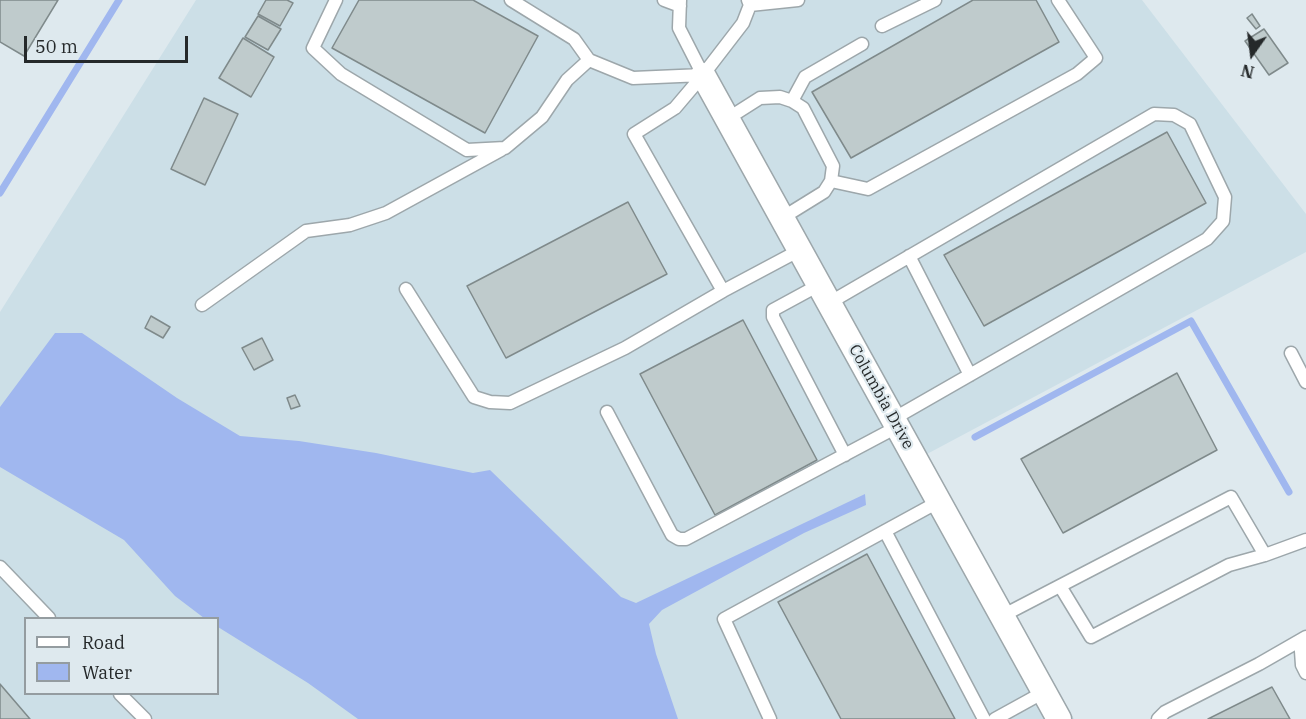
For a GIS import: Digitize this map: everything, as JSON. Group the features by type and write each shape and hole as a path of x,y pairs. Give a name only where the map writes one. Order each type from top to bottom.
{"street":[{"name":"Columbia Drive","path":"703,75 1059,719"}],"lane":[{"path":"336,0 313,48 341,74 467,150 505,148"},
{"path":"511,0 574,39 589,60 633,78 703,75"},
{"path":"664,0 680,3 679,28 703,75"},
{"path":"723,291 634,134 675,108 743,23 749,3 798,0"},
{"path":"882,26 935,0"},
{"path":"831,181 868,189 1077,74 1096,58 1058,0"},
{"path":"792,100 805,77 862,44"},
{"path":"202,305 306,231 350,225 386,213 505,148 542,117 567,80 589,60"},
{"path":"727,119 760,98 780,97 792,100 803,108 833,166 831,181 824,192 782,218"},
{"path":"607,412 672,535 679,539 686,539 845,455 970,375 1208,238 1223,221 1225,197 1190,124 1174,115 1154,114 909,256 824,294 773,310 772,317 845,455"},
{"path":"406,289 474,396 490,402 510,403 625,348 723,291 800,250"},
{"path":"909,256 970,375"},
{"path":"1291,352 1306,382"},
{"path":"1002,616 1231,497 1265,555"},
{"path":"770,719 724,619 938,502"},
{"path":"885,531 984,719"},
{"path":"1060,586 1091,637 1229,565 1306,540"},
{"path":"0,567 48,617"},
{"path":"1306,639 1301,651 1302,665 1306,674"},
{"path":"1158,719 1165,712 1306,639"},
{"path":"995,719 1044,692"},
{"path":"122,695 145,719"}],"shaded area":[{"path":"196,0 1142,0 1306,214 1306,252 927,454 1074,719 0,719 0,312"}],"water":[{"path":"55,333 82,333 177,398 240,436 299,441 376,453 473,473 490,470 621,597 636,603 865,494 866,505 804,533 662,610 649,624 656,654 678,719 358,719 308,683 219,628 219,617 203,617 175,596 124,540 0,467 0,407"}],"building":[{"path":"0,0 58,0 24,56 0,42"},
{"path":"266,0 287,0 293,3 280,26 258,14"},
{"path":"359,0 473,0 538,36 485,133 332,48"},
{"path":"973,0 1036,0 1059,42 851,158 812,92"},
{"path":"1252,14 1260,26 1256,29 1247,18"},
{"path":"258,16 281,29 268,50 245,37"},
{"path":"1264,29 1288,63 1269,75 1245,41"},
{"path":"243,38 274,57 251,97 219,78"},
{"path":"204,98 238,114 205,185 171,169"},
{"path":"1167,132 1206,203 984,326 944,255"},
{"path":"628,202 667,274 506,358 467,286"},
{"path":"151,316 170,327 163,338 145,328"},
{"path":"743,320 817,460 715,515 640,374"},
{"path":"262,338 273,360 254,370 242,348"},
{"path":"1177,373 1217,450 1063,533 1021,459"},
{"path":"295,395 300,406 291,409 287,398"},
{"path":"867,554 955,719 841,719 778,602"},
{"path":"0,684 30,719 0,719"},
{"path":"1272,687 1290,719 1208,719"}],"waterway":[{"path":"0,193 119,0"},
{"path":"975,437 1191,321 1289,492"}]}
